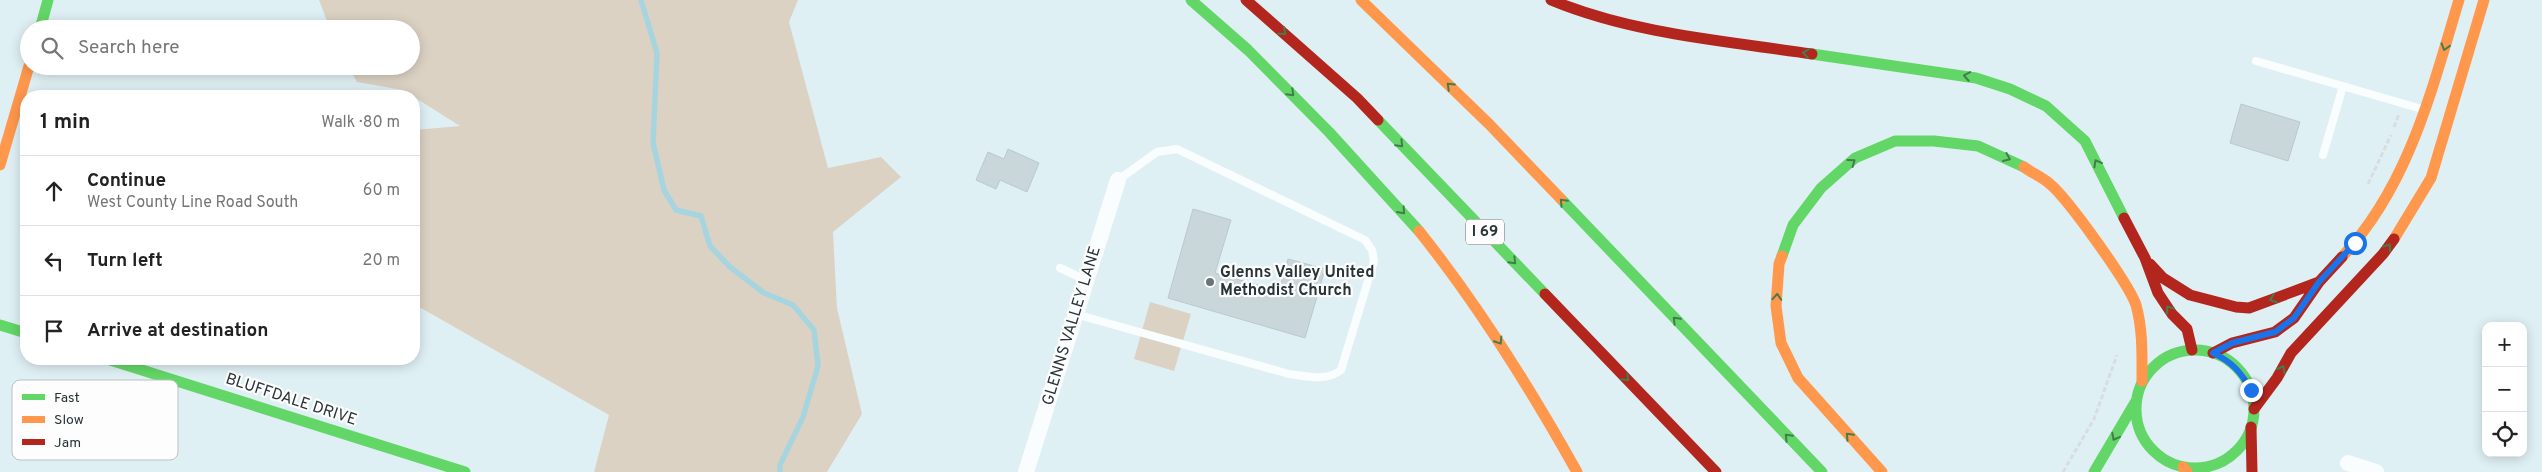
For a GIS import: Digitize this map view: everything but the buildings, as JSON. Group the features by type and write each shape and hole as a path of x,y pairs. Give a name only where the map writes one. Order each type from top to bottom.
{"main road":[{"path":"42,20 48,0"},
{"path":"1191,0 1274,76 1349,152 1410,220 1492,330 1540,404 1577,472"},
{"name":"I 69","path":"1246,0 1357,98 1716,472"},
{"path":"1361,0 1489,124 1822,472"},
{"path":"1551,0 1580,12 1652,30 1976,78 2010,89 2046,106 2085,140 2145,258 2158,293 2172,314 2187,329 2192,350"},
{"path":"2213,353 2232,343 2275,332 2294,318 2319,282 2355,243 2394,186 2426,110 2459,0"},
{"path":"2254,409 2277,378 2292,353 2383,254 2405,224 2431,178 2484,0"},
{"path":"22,90 26,75"},
{"path":"0,165 20,97"},
{"path":"1882,472 1798,378 1781,343 1776,306 1779,264 1793,225 1821,188 1855,158 1894,141 1934,141 1978,146 2014,161 2050,184 2073,211 2135,302 2141,327 2142,381 2136,401 2094,472"},
{"path":"2145,258 2163,278 2190,295 2236,307 2250,308 2319,282"},
{"path":"0,325 20,331"},
{"path":"2142,381 2155,365 2172,354 2192,350 2213,353 2229,361 2242,374 2251,390 2254,409 2251,427 2252,472"},
{"name":"BLUFFDALE DRIVE","path":"126,365 174,380"},
{"name":"BLUFFDALE DRIVE","path":"178,381 462,471"},
{"path":"2136,401 2138,426 2150,448 2163,459 2180,469 2217,464 2232,455 2244,443 2251,427"}],"street":[{"name":"GLENNS VALLEY LANE","path":"1026,472 1118,180"},
{"path":"2348,463 2376,472"}],"lane":[{"path":"2256,61 2426,110"},
{"path":"2323,155 2343,86"},
{"path":"1075,314 1289,374 1334,376 1340,370 1343,361 1374,261 1372,250 1365,240 1177,149 1157,152 1118,180"},
{"path":"1060,268 1086,280"}],"path":[{"path":"2365,190 2404,103"},
{"path":"2063,472 2094,419 2119,349"}],"shaded area":[{"path":"319,0 798,0 789,22 828,168 881,157 901,177 833,232 837,308 862,414 827,472 594,472 609,415 420,307 420,129 460,126 420,101 420,90 403,90 357,82 353,75 420,75 420,20 327,20"},
{"path":"1150,302 1191,314 1174,371 1134,359"}],"waterway":[{"path":"641,0 657,53 653,143 664,190 676,210 701,216 710,246 730,267 764,293 793,305 814,330 818,366 803,417 780,465 780,472"}],"traffic: fast":[{"path":"42,20 48,0"},
{"path":"1191,0 1248,50 1329,132 1419,231"},
{"path":"1812,54 1976,78 2010,89 2046,106 2085,141 2124,218"},
{"path":"1378,120 1545,294"},
{"path":"1782,256 1793,225 1821,188 1855,158 1895,141 1934,141 1978,146 2024,167"},
{"path":"1561,199 1822,472"},
{"path":"0,325 20,331"},
{"path":"2195,350 2218,355 2237,367 2249,386 2254,409 2249,432 2237,451 2218,463 2195,468 2172,463 2153,451 2141,432 2136,409 2141,386 2153,367 2172,355 2195,350"},
{"path":"126,365 174,380"},
{"path":"178,381 465,472"},
{"path":"2094,472 2136,401"}],"traffic: slow":[{"path":"1361,0 1489,124 1561,199"},
{"path":"2342,257 2365,229 2385,199 2401,168 2427,103 2459,0"},
{"path":"2394,239 2431,178 2484,0"},
{"path":"22,90 26,75"},
{"path":"0,165 20,97"},
{"path":"2024,167 2050,184 2070,206 2110,261 2131,294 2136,305 2140,324 2142,381"},
{"path":"1419,231 1462,288 1503,348 1577,472"},
{"path":"1782,256 1779,264 1776,306 1781,343 1798,378 1882,472"},
{"path":"2183,467 2187,472"}],"traffic: jam":[{"path":"1246,0 1357,98 1378,120"},
{"path":"1551,0 1582,12 1647,29 1812,54"},
{"path":"2124,218 2145,258 2158,293 2172,314 2187,329 2192,350"},
{"path":"2254,409 2277,378 2291,353 2383,254 2394,239"},
{"path":"2213,353 2232,343 2275,332 2294,318 2319,282 2342,257"},
{"path":"2150,264 2163,278 2190,295 2236,307 2249,308 2319,282"},
{"path":"1545,294 1716,472"},
{"path":"2251,427 2252,472"}],"place":[{"name":"Glenns Valley United Methodist Church","path":"1210,282"}],"route":[{"path":"2251,390 2242,374 2229,361 2213,353 2232,343 2275,332 2294,318 2319,282 2355,243"}]}
